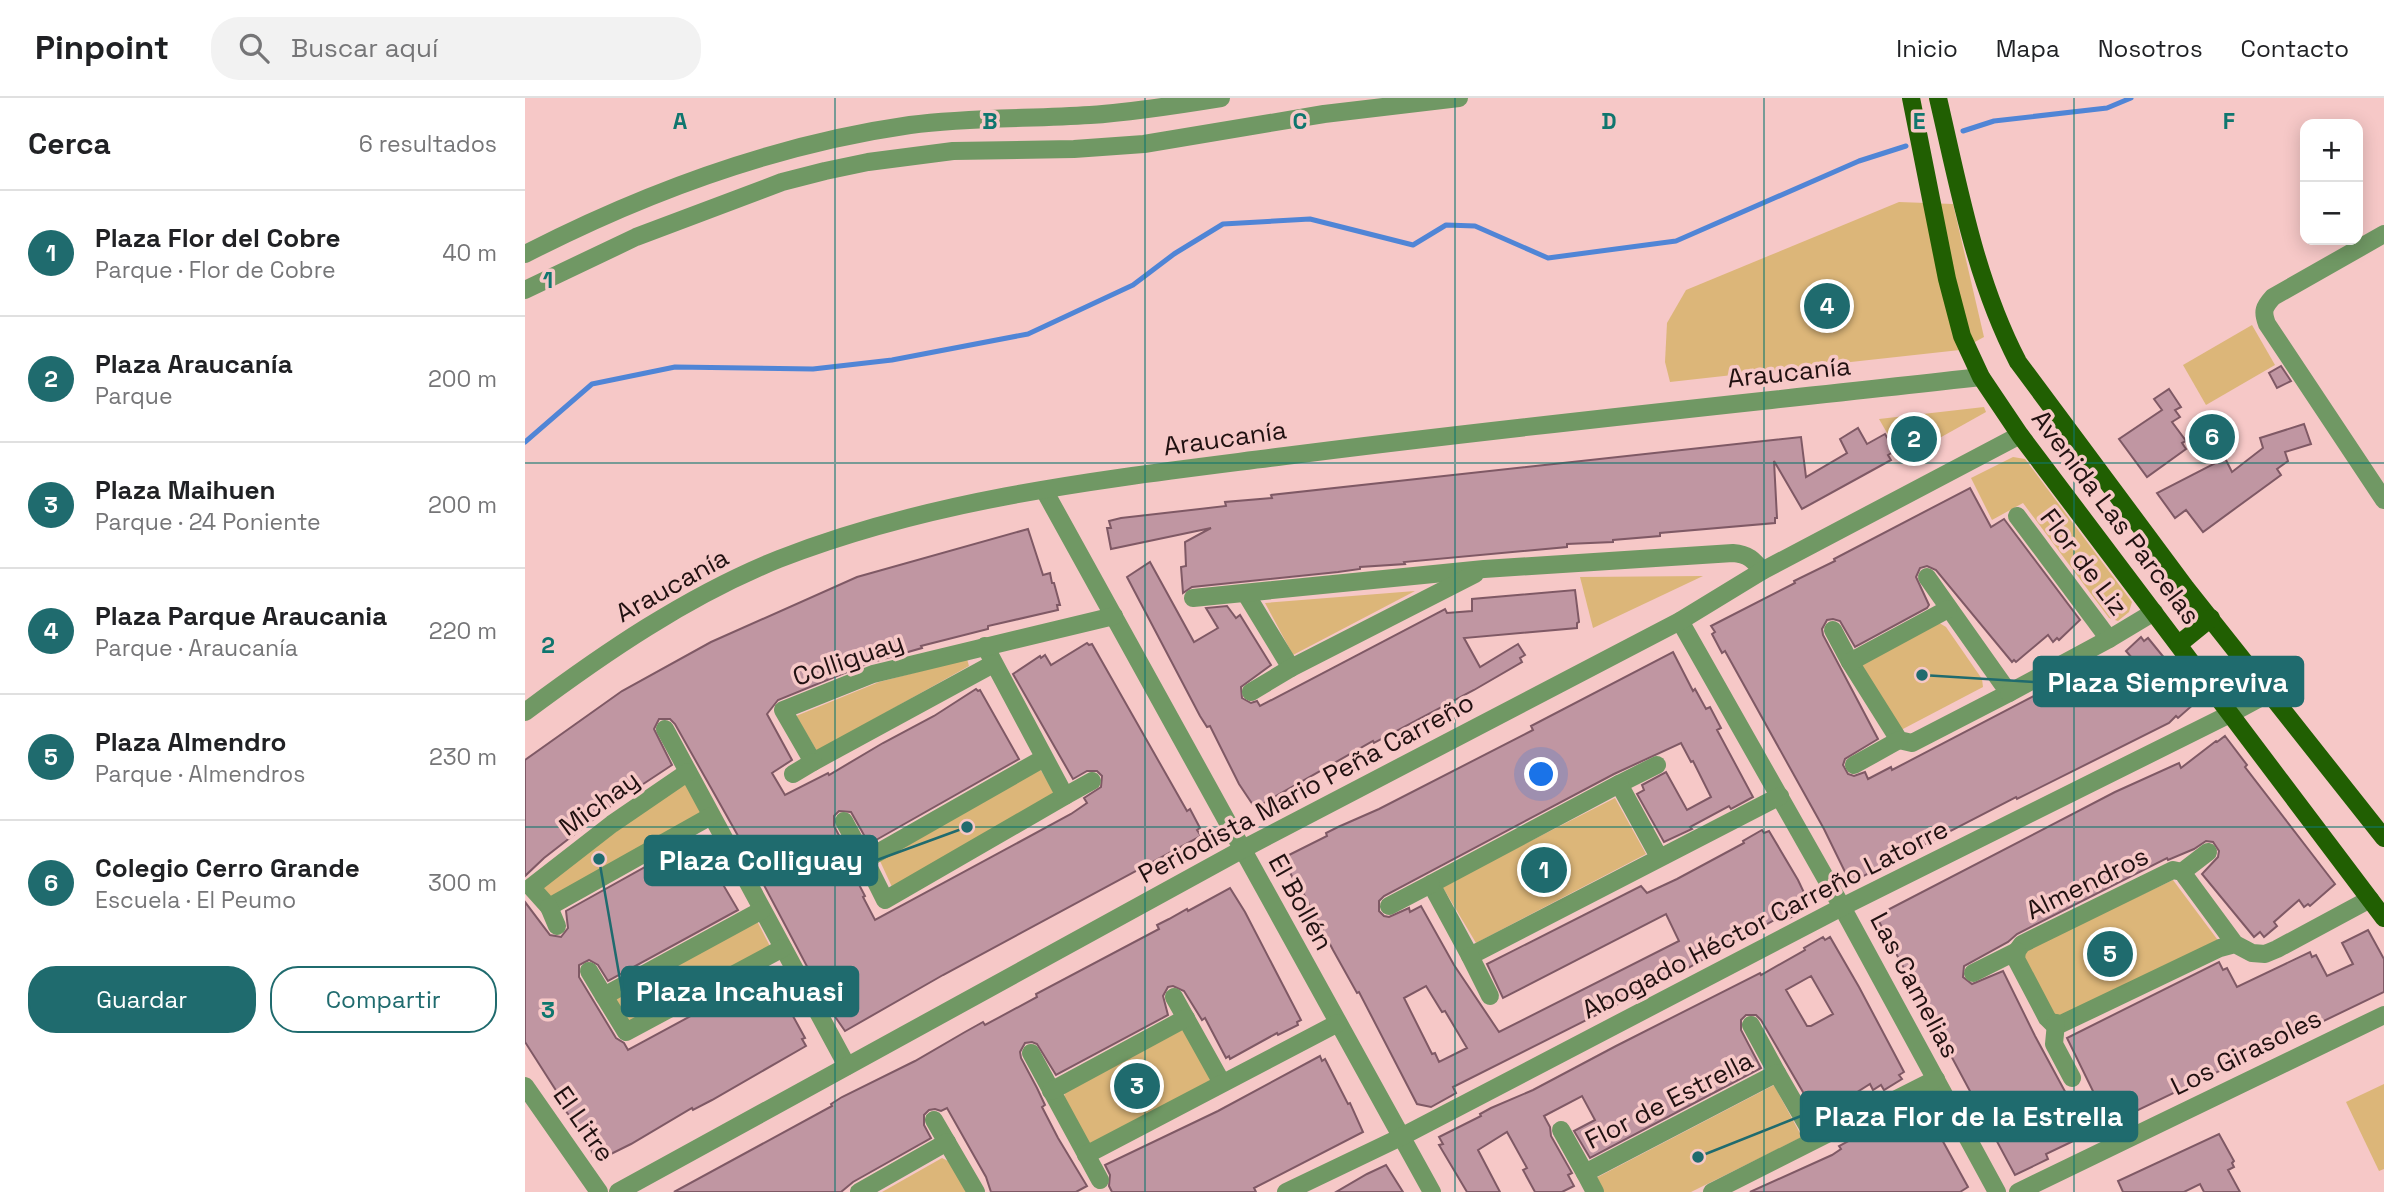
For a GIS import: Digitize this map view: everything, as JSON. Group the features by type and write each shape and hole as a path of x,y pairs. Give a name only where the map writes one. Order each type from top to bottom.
{"main road":[{"name":"Avenida Las Parcelas","path":"1911,98 1947,279 1962,336 1981,377 2020,435 2384,918"},
{"name":"Avenida Las Parcelas","path":"1938,98 1977,266 2001,330 2018,362 2210,618 2384,838"},
{"path":"2179,644 2210,618"}],"street":[{"path":"525,254 622,207 778,152 866,132 961,120 1133,111 1221,98"},
{"path":"525,290 636,237 782,182 868,162 953,151 1074,149 1144,144 1324,114 1459,98"},
{"path":"622,207 636,237"},
{"path":"2381,490 2267,324 2263,314 2265,306 2273,297 2384,234"},
{"name":"Araucanía","path":"525,712 603,654 721,586 776,560 839,537 954,506 1044,490 1428,438 1981,377"},
{"name":"Periodista Mario Peña Carreño","path":"618,1192 1243,849 1681,621 1762,571 2020,435"},
{"name":"El Bollén","path":"1044,490 1431,1192"},
{"name":"Flor de Liz","path":"2017,516 2109,639"},
{"path":"1193,598 1485,569 1733,553 1754,559 1762,571"},
{"path":"1251,692 1291,668 1485,569"},
{"path":"1927,577 2009,693"},
{"path":"1246,594 1291,668"},
{"path":"1850,662 1948,609"},
{"path":"1854,765 1899,740 1912,743 2109,639 2154,612"},
{"name":"Colliguay","path":"813,762 783,710 873,674 1114,616"},
{"name":"Las Camelias","path":"1681,621 1842,906 1997,1192"},
{"path":"1833,630 1899,740"},
{"path":"985,646 1065,796"},
{"path":"793,774 993,664"},
{"name":"Abogado Héctor Carreño Latorre","path":"1286,1192 1401,1137 1842,906 2269,693"},
{"path":"769,698 779,713 785,713"},
{"path":"665,729 847,1066"},
{"path":"865,860 1044,758"},
{"path":"1388,906 1657,765"},
{"name":"Michay","path":"557,926 549,907 531,887 612,824 688,772"},
{"path":"844,821 885,900 1092,780"},
{"path":"1619,784 1659,857"},
{"path":"1470,956 1780,796"},
{"path":"549,907 711,816"},
{"name":"Almendros","path":"2182,872 2209,852"},
{"name":"Almendros","path":"1973,973 2017,951 2022,944 2173,870 2182,872 2235,944"},
{"path":"1431,884 1490,996"},
{"path":"2056,1023 2061,1024 2220,947 2235,944 2252,953 2265,954 2302,937 2369,899"},
{"path":"604,996 762,910"},
{"path":"589,971 626,1032 783,948"},
{"name":"Almendros","path":"2017,951 2016,959 2047,1018 2056,1023 2054,1044 2072,1078"},
{"path":"1174,997 1222,1083"},
{"name":"Los Girasoles","path":"2018,1192 2384,1015"},
{"path":"1051,1091 1185,1018"},
{"path":"1086,1155 1338,1023"},
{"name":"Flor de Estrella","path":"1751,1026 1815,1139"},
{"path":"1031,1053 1100,1180"},
{"name":"Flor de Estrella","path":"1585,1173 1777,1073"},
{"path":"1712,1192 1936,1079"},
{"name":"El Litre","path":"525,1086 599,1192"},
{"path":"934,1121 975,1192"},
{"name":"Flor de Estrella","path":"1561,1130 1595,1192"},
{"path":"859,1192 947,1143"}],"shaded area":[{"path":"1899,202 1953,204 1984,337 1960,350 1670,382 1665,362 1667,323 1686,290"},
{"path":"2252,325 2275,365 2206,405 2183,365"},
{"path":"1984,407 1986,412 1902,459 1879,419"},
{"path":"2013,457 2025,459 2132,602 2129,612 2118,621 2109,618 2023,503 1992,520 1971,478"},
{"path":"1703,576 1593,628 1580,577"},
{"path":"1415,591 1293,655 1265,603"},
{"path":"1936,621 1946,627 1982,679 1983,687 1901,730 1861,664"},
{"path":"967,659 969,666 817,751 796,716 879,682"},
{"path":"1040,769 1055,793 892,887 880,861"},
{"path":"687,778 703,815 553,900 541,888"},
{"path":"1615,798 1646,854 1476,943 1442,886"},
{"path":"2173,880 2220,943 2058,1021 2020,959 2024,950"},
{"path":"756,919 772,950 629,1027 612,996"},
{"path":"1187,1027 1212,1075 1209,1083 1096,1145 1087,1142 1064,1100 1065,1089"},
{"path":"2384,1084 2384,1169 2379,1171 2346,1102"},
{"path":"1774,1085 1802,1137 1691,1192 1604,1192 1596,1178"},
{"path":"942,1158 952,1163 970,1192 882,1192"}],"building":[{"path":"2281,366 2291,381 2277,388 2269,373"},
{"path":"2169,389 2181,407 2175,410 2180,417 2172,422 2186,441 2182,443 2186,449 2147,477 2119,439 2162,410 2154,399"},
{"path":"2304,424 2311,444 2285,452 2288,461 2277,469 2281,475 2203,532 2186,510 2175,518 2157,493 2225,458 2232,472 2263,448 2260,438"},
{"path":"1858,428 1867,444 1885,434 1895,451 1888,455 1891,460 1802,509 1774,461 1775,523 1660,533 1660,536 1613,542 1567,544 1567,547 1360,567 1338,572 1192,587 1183,593 1181,567 1186,566 1185,542 1211,528 1111,549 1107,528 1111,528 1109,521 1121,518 1226,506 1225,502 1272,498 1271,495 1801,437 1806,477 1847,453 1840,439"},
{"path":"1970,488 1991,527 2004,519 2080,620 2059,640 2057,638 2053,642 2048,635 2016,662 2012,662 1936,570 1927,566 1920,568 1916,577 1929,605 1927,608 1855,647 1840,621 1827,620 1822,629 1823,635 1878,739 1845,759 1843,765 1848,774 1854,776 1865,772 1868,779 1891,767 1892,770 2101,661 2105,670 2132,658 2126,651 2141,637 2144,641 2148,638 2197,698 2193,701 2195,703 2169,723 2017,799 2016,797 1854,881 1851,876 1848,878 1824,829 1725,651 1722,653 1711,626"},
{"path":"1028,529 1043,575 1050,573 1054,583 1060,605 1057,605 1058,610 988,626 988,629 921,646 922,648 869,663 778,700 767,714 792,760 772,773 785,795 828,773 829,775 976,689 980,690 1019,759 869,844 851,812 839,811 834,816 834,826 849,854 844,856 875,920 1071,814 1087,803 1084,798 1101,787 1102,776 1097,771 1087,771 1073,779 1013,674 1040,656 1041,658 1045,655 1051,665 1087,643 1092,644 1187,811 1190,809 1201,836 845,1031 829,1008 737,834 670,719 659,719 654,729 672,765 616,802 525,876 525,760 622,691 711,642 857,577"},
{"path":"1150,562 1194,642 1218,628 1206,608 1227,606 1236,618 1240,615 1271,665 1241,687 1242,698 1251,703 1257,701 1260,706 1445,609 1447,613 1472,611 1472,599 1575,590 1579,622 1577,628 1464,638 1480,667 1518,644 1525,655 1520,658 1522,662 1474,690 1374,743 1373,741 1255,808 1239,784 1210,726 1207,727 1200,716 1127,577"},
{"path":"1673,652 1693,691 1695,689 1706,709 1710,707 1721,728 1717,730 1753,797 1731,809 1729,806 1690,827 1692,829 1664,842 1637,794 1644,790 1642,785 1666,772 1687,810 1711,797 1681,743 1614,774 1384,896 1379,901 1379,911 1384,916 1389,917 1409,908 1410,912 1421,906 1454,965 1499,1032 1679,941 1666,914 1503,998 1487,964 1641,886 1647,893 1677,879 1744,843 1743,841 1762,830 1764,833 1769,831 1798,880 1808,901 1803,904 1806,909 1788,919 1785,914 1668,979 1453,1087 1456,1093 1431,1107 1417,1104 1359,992 1357,993 1298,883 1296,884 1285,857 1327,836 1326,833 1379,809 1533,730 1531,726","holes":["1426,986 1442,1012 1445,1011 1467,1048 1439,1062 1435,1053 1432,1054 1404,998"]},
{"path":"2225,736 2247,765 2245,767 2335,884 2310,906 2308,904 2304,907 2299,900 2274,922 2277,926 2264,937 2260,932 2254,937 2202,874 2218,857 2219,851 2213,842 2206,841 2017,934 2008,942 1964,966 1963,977 1972,984 2003,971 2088,1134 2046,1154 2048,1159 2015,1175 1876,916 2115,792 2179,763 2181,768"},
{"path":"698,842 738,910 608,981 598,965 589,960 579,965 579,977 616,1038 624,1043 628,1050 770,973 773,978 775,976 786,996 784,997 788,1007 805,1038 802,1039 806,1046 597,1161 525,1042 525,902 550,935 561,937 568,928 566,911 656,861 658,865"},
{"path":"1230,888 1301,1020 1297,1022 1298,1025 1278,1035 1277,1033 1230,1059 1229,1056 1226,1058 1205,1018 1202,1020 1184,991 1173,986 1168,987 1163,996 1168,1015 1056,1075 1037,1044 1025,1043 1020,1052 1021,1058 1045,1105 1042,1107 1087,1186 1076,1192 991,1192 986,1177 947,1108 941,1111 929,1110 924,1115 924,1125 931,1138 853,1182 841,1192 674,1192 832,1106 831,1104 842,1097 915,1061 983,1022 985,1025 1037,997 1036,994 1159,929 1157,925"},
{"path":"2368,930 2384,959 2384,992 2109,1124 2067,1038 2219,962 2223,970 2227,968 2237,987 2310,952 2312,957 2316,955 2327,976 2353,964 2342,943"},
{"path":"1823,937 1825,940 1830,937 1904,1072 1899,1075 1902,1079 1884,1090 1881,1085 1873,1090 1870,1084 1840,1103 1843,1107 1828,1116 1825,1111 1817,1116 1761,1020 1756,1015 1746,1015 1741,1020 1741,1030 1761,1068 1590,1158 1574,1131 1595,1120 1582,1096 1544,1116 1551,1136 1572,1173 1568,1175 1574,1186 1562,1192 1535,1192 1523,1170 1527,1168 1507,1132 1478,1150 1500,1192 1467,1192 1439,1145 1443,1144 1439,1137 1481,1116 1480,1114 1491,1108 1533,1090 1760,973 1761,975 1805,950 1804,948","holes":["1811,976 1833,1014 1807,1026 1786,990"]},
{"path":"1320,1056 1322,1061 1325,1059 1348,1104 1350,1103 1363,1132 1254,1188 1256,1192 1112,1192 1109,1186 1110,1175 1105,1165 1218,1111"},
{"path":"1917,1107 1919,1110 1924,1107 1968,1187 1960,1192 1750,1192 1832,1155 1841,1149 1839,1146 1886,1121 1888,1124"},
{"path":"2219,1134 2234,1161 2234,1167 2228,1170 2240,1192 2204,1192 2200,1184 2184,1192 2123,1192 2118,1181"},
{"path":"1386,1165 1403,1192 1336,1192 1367,1174"}],"waterway":[{"path":"1963,131 1994,121 2107,108 2131,98"},
{"path":"525,442 592,384 675,367 813,369 892,360 1028,334 1133,285 1174,254 1223,224 1310,219 1413,245 1446,225 1475,226 1548,258 1676,241 1859,161 1906,146"}],"place":[{"name":"Plaza Parque Araucania","path":"1827,306"},
{"name":"Colegio Cerro Grande","path":"2212,437"},
{"name":"Plaza Araucanía","path":"1914,439"},
{"name":"Plaza Siempreviva","path":"1922,675"},
{"name":"Plaza Colliguay","path":"967,827"},
{"name":"Plaza Incahuasi","path":"599,859"},
{"name":"Plaza Flor del Cobre","path":"1544,870"},
{"name":"Plaza Almendro","path":"2110,954"},
{"name":"Plaza Maihuen","path":"1137,1086"},
{"name":"Plaza Flor de la Estrella","path":"1698,1157"}]}
